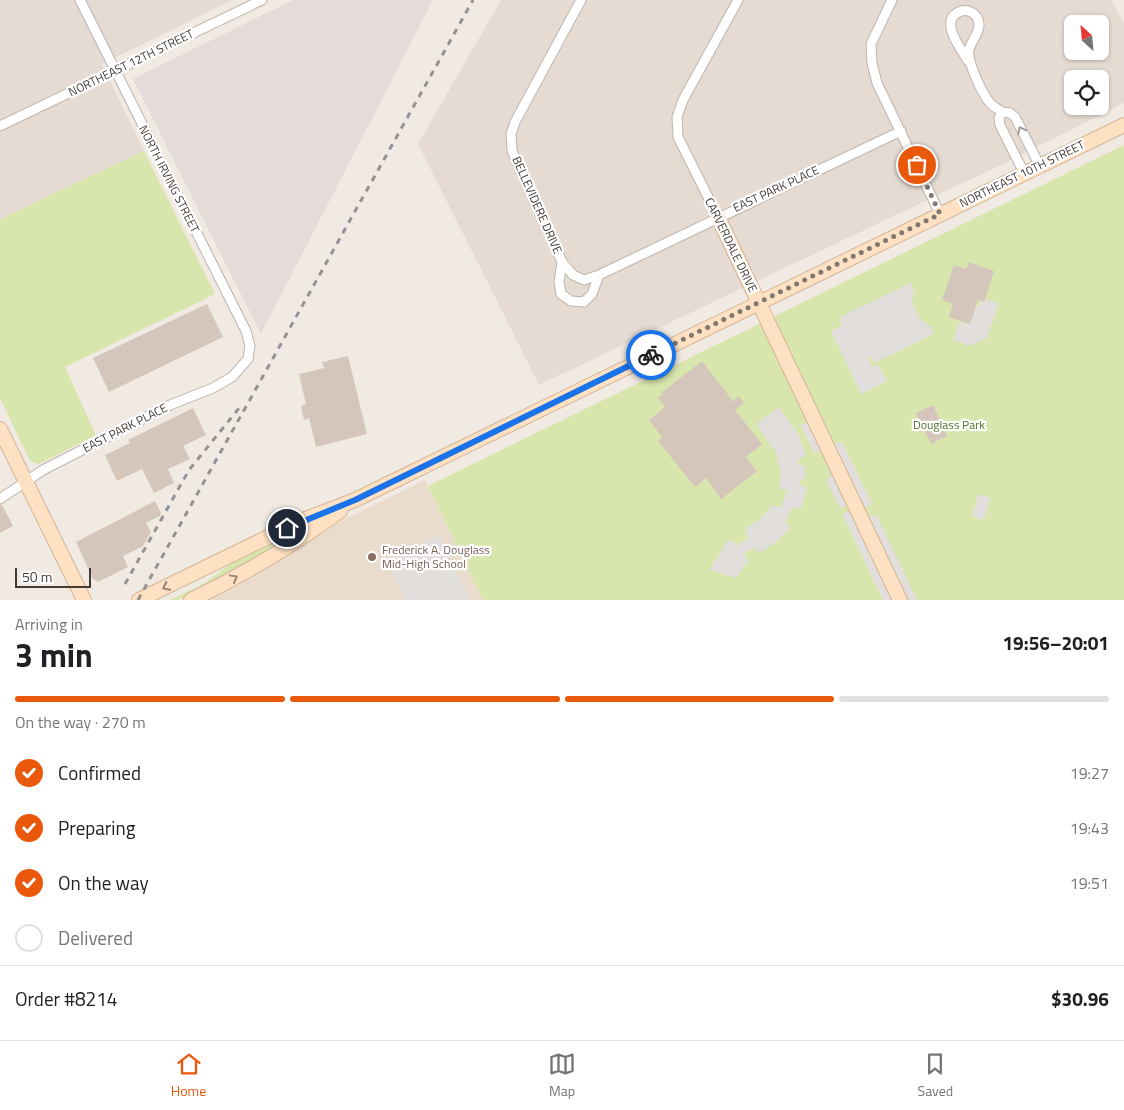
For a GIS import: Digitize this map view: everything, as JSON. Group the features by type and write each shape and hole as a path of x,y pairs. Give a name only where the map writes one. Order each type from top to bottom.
{"main road":[{"name":"NORTHEAST 10TH STREET","path":"139,600 303,520 355,500 1124,125"},
{"name":"CARVERDALE DRIVE","path":"718,217 900,600"},
{"path":"0,429 84,600"},
{"name":"NORTHEAST 10TH STREET","path":"191,600 236,577 309,533 355,500"}],"street":[{"name":"NORTH IRVING STREET","path":"80,0 246,331 250,346 248,359"},
{"name":"NORTHEAST 12TH STREET","path":"0,126 262,0"},
{"name":"BELLEVIDERE DRIVE","path":"580,0 521,106 511,134 512,150 516,163 562,262 559,282 561,294 571,301 584,302 592,294 598,275"},
{"name":"CARVERDALE DRIVE","path":"718,217 678,137 677,117 683,100 738,0"},
{"path":"892,0 871,44 872,63 877,83 940,214"},
{"path":"968,61 969,50 979,25 977,18 972,12 964,10 952,18 950,26 968,61 990,103 1002,112 1010,113 1015,117 1040,166"},
{"path":"1002,112 999,118 1000,124 1024,173"},
{"name":"EAST PARK PLACE","path":"562,262 573,275 584,280 598,275 901,131"},
{"name":"EAST PARK PLACE","path":"0,499 42,470 170,405 213,388 232,377 248,359"}],"shaded area":[{"path":"0,0 233,0 102,64 144,151 0,219"},
{"path":"293,0 433,0 261,334 133,79"},
{"path":"501,0 1111,0 1124,23 1124,103 1109,111 1109,70 1064,70 1064,115 1100,115 1003,164 539,385 418,144"},
{"path":"910,283 914,289 912,303 919,318 931,327 934,334 874,363 871,357 867,357 872,367 878,364 887,381 861,394 831,331 842,325 840,317"},
{"path":"985,299 999,304 987,338 970,346 953,340 959,322 970,324 976,308"},
{"path":"779,407 798,434 806,455 798,460 799,464 805,467 805,478 800,481 799,485 807,487 801,509 793,507 785,521 791,528 776,542 759,553 754,547 744,553 748,561 736,578 710,570 730,539 737,545 748,538 745,529 763,517 772,505 780,508 784,500 787,490 779,488 781,475 776,452 756,424"},
{"path":"819,416 832,444 842,442 872,504 864,508 868,517 876,514 917,600 883,600 842,514 850,510 847,505 840,508 826,480 833,475 829,472 823,453 819,451 814,453 801,425"},
{"name":"Frederick A. Douglass Mid-High School","path":"425,480 483,600 208,600 339,522"},
{"path":"978,494 990,498 984,520 972,516"},
{"path":"439,536 470,600 406,600 387,560"}],"green space":[{"name":"Douglass Park","path":"1124,145 1124,600 483,600 428,486"},
{"path":"144,151 215,294 65,367 96,435 39,464 32,462 0,398 0,219"},
{"path":"300,527 303,531 227,576 178,600 170,600 205,583 233,562"}],"building":[{"path":"969,262 994,271 984,302 978,300 970,324 949,317 953,304 942,300 954,265 966,269"},
{"path":"207,304 223,337 109,392 93,358"},
{"path":"348,356 367,434 316,447 309,418 304,420 301,406 306,404 299,374 324,368 322,362"},
{"path":"702,361 733,401 739,396 744,403 735,410 762,444 746,457 757,471 721,499 706,478 695,487 658,441 662,437 649,420 665,407 658,398 663,395 661,393"},
{"path":"933,405 947,436 931,444 916,413"},
{"path":"193,408 206,435 183,446 190,459 168,469 174,483 154,493 142,469 117,481 105,455 130,443 128,440"},
{"path":"155,501 161,513 160,516 146,523 151,532 143,546 123,556 128,567 98,582 93,579 76,542"},
{"path":"0,505 2,505 13,526 0,533"}],"railway":[{"path":"138,600 473,0"},
{"path":"125,584 189,470 240,407"}],"way so far":[{"path":"651,355 940,214 917,165"}],"place":[{"name":"Frederick A. Douglass Mid-High School","path":"372,557"}],"route":[{"path":"287,528 355,500 651,355"}]}
